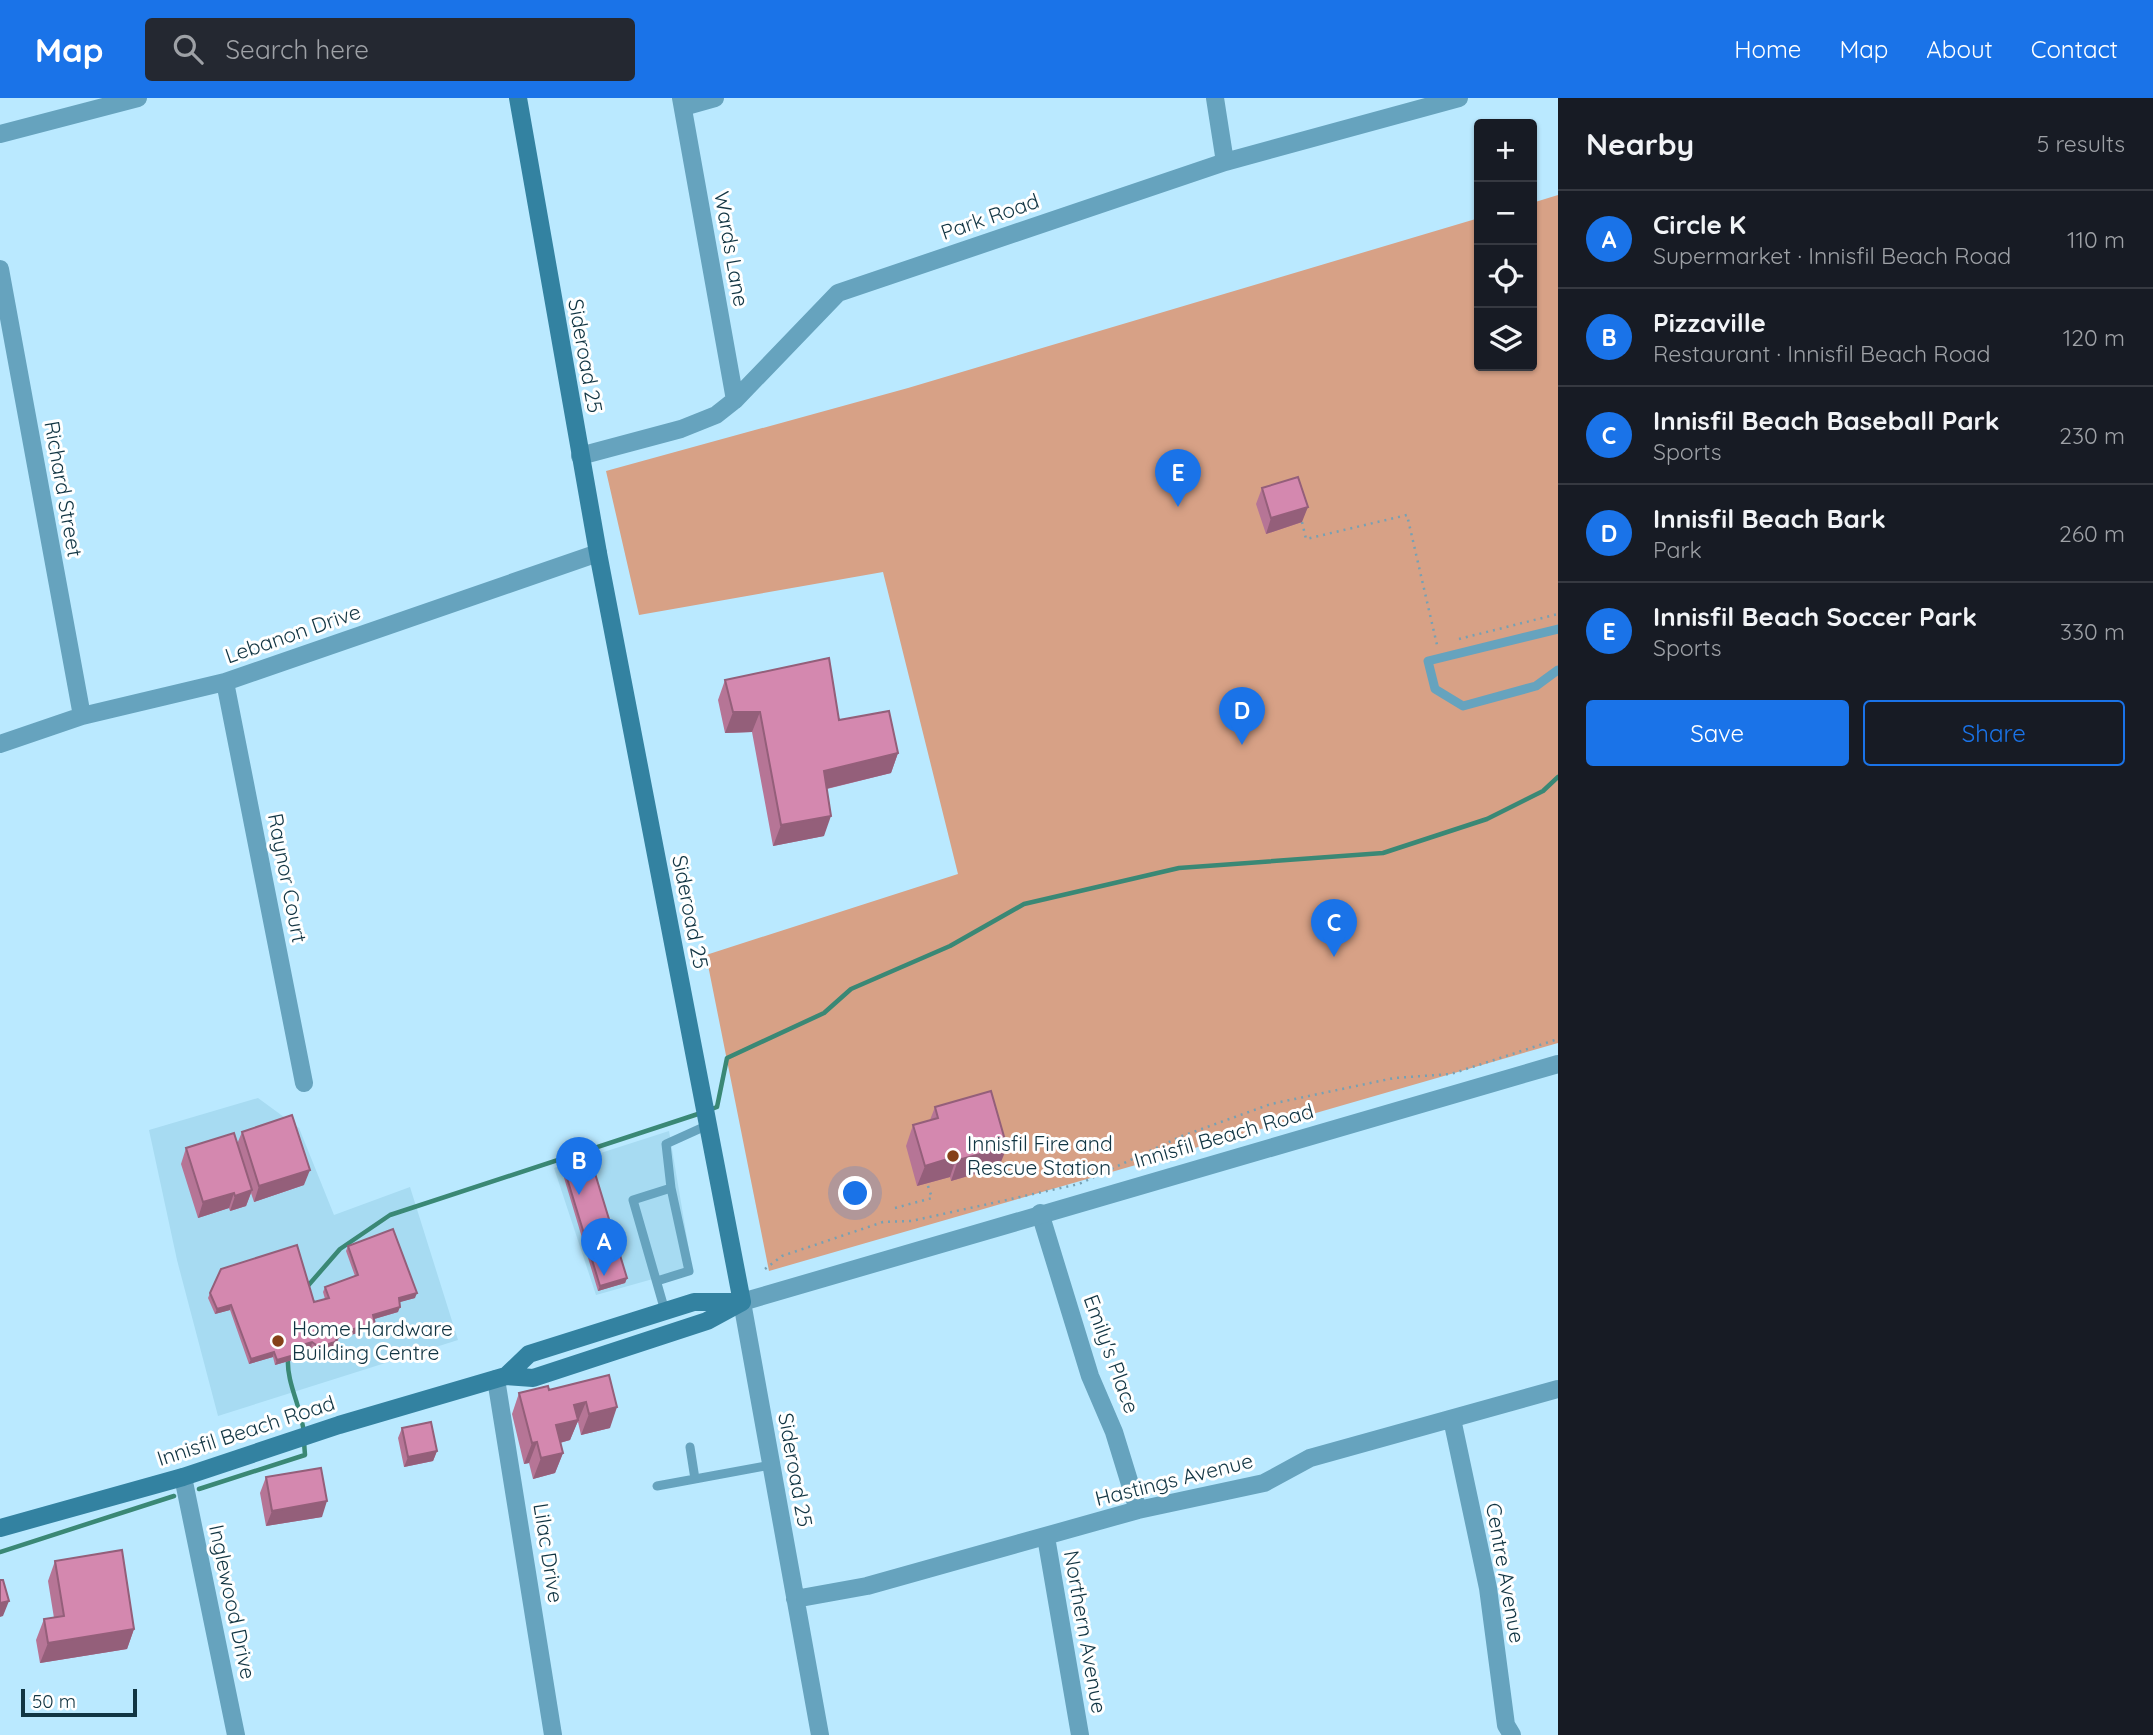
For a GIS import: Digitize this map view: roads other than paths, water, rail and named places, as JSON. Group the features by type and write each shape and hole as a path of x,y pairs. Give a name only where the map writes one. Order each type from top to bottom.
{"main road":[{"name":"Sideroad 25","path":"518,98 598,553 742,1302"},
{"name":"Innisfil Beach Road","path":"501,1378 529,1354 665,1311 694,1302 742,1302"},
{"name":"Innisfil Beach Road","path":"0,1528 184,1477 339,1425 501,1378 533,1378 707,1321 742,1302"}],"street":[{"path":"0,134 138,98"},
{"path":"682,102 715,98"},
{"path":"1215,98 1225,162"},
{"name":"Park Road","path":"580,456 681,429 716,415 735,400 838,293 1225,162 1459,98"},
{"name":"Wards Lane","path":"682,102 735,400"},
{"name":"Richard Street","path":"0,269 82,716"},
{"name":"Lebanon Drive","path":"0,744 82,716 225,682 598,553"},
{"name":"Raynor Court","path":"225,682 304,1083"},
{"name":"Innisfil Beach Road","path":"742,1302 1558,1064"},
{"name":"Emily's Place","path":"1040,1213 1090,1376 1114,1432 1138,1510"},
{"name":"Sideroad 25","path":"742,1302 820,1735"},
{"name":"Lilac Drive","path":"501,1378 553,1735"},
{"name":"Hastings Avenue","path":"795,1599 867,1586 1138,1510 1264,1483 1310,1458 1558,1389"},
{"name":"Centre Avenue","path":"1452,1419 1488,1588 1506,1725 1512,1735"},
{"name":"Inglewood Drive","path":"184,1477 236,1735"},
{"name":"Northern Avenue","path":"1046,1537 1080,1735"}],"lane":[{"path":"1558,629 1428,661 1435,689 1462,706 1536,686 1558,670"},
{"path":"657,1280 689,1271 671,1188 666,1144 708,1125"},
{"path":"665,1311 633,1200 671,1188"},
{"path":"690,1447 695,1479"},
{"path":"657,1486 771,1465"}],"waterway":[{"path":"709,1110 717,1107 727,1058 824,1013 851,989 950,946 1024,904 1179,868 1383,853 1487,819 1543,791 1558,777"},
{"path":"306,1288 340,1249 390,1215 701,1113"},
{"path":"288,1357 289,1376 304,1434"},
{"path":"199,1489 305,1455 304,1442"},
{"path":"0,1552 174,1496"}],"place":[{"name":"Innisfil Beach Soccer Park","path":"1178,507"},
{"name":"Innisfil Beach Bark","path":"1242,745"},
{"name":"Innisfil Beach Baseball Park","path":"1334,957"},
{"name":"Innisfil Fire and Rescue Station","path":"953,1156"},
{"name":"Pizzaville","path":"579,1195"},
{"name":"Circle K","path":"604,1276"},
{"name":"Home Hardware Building Centre","path":"278,1341"}]}
